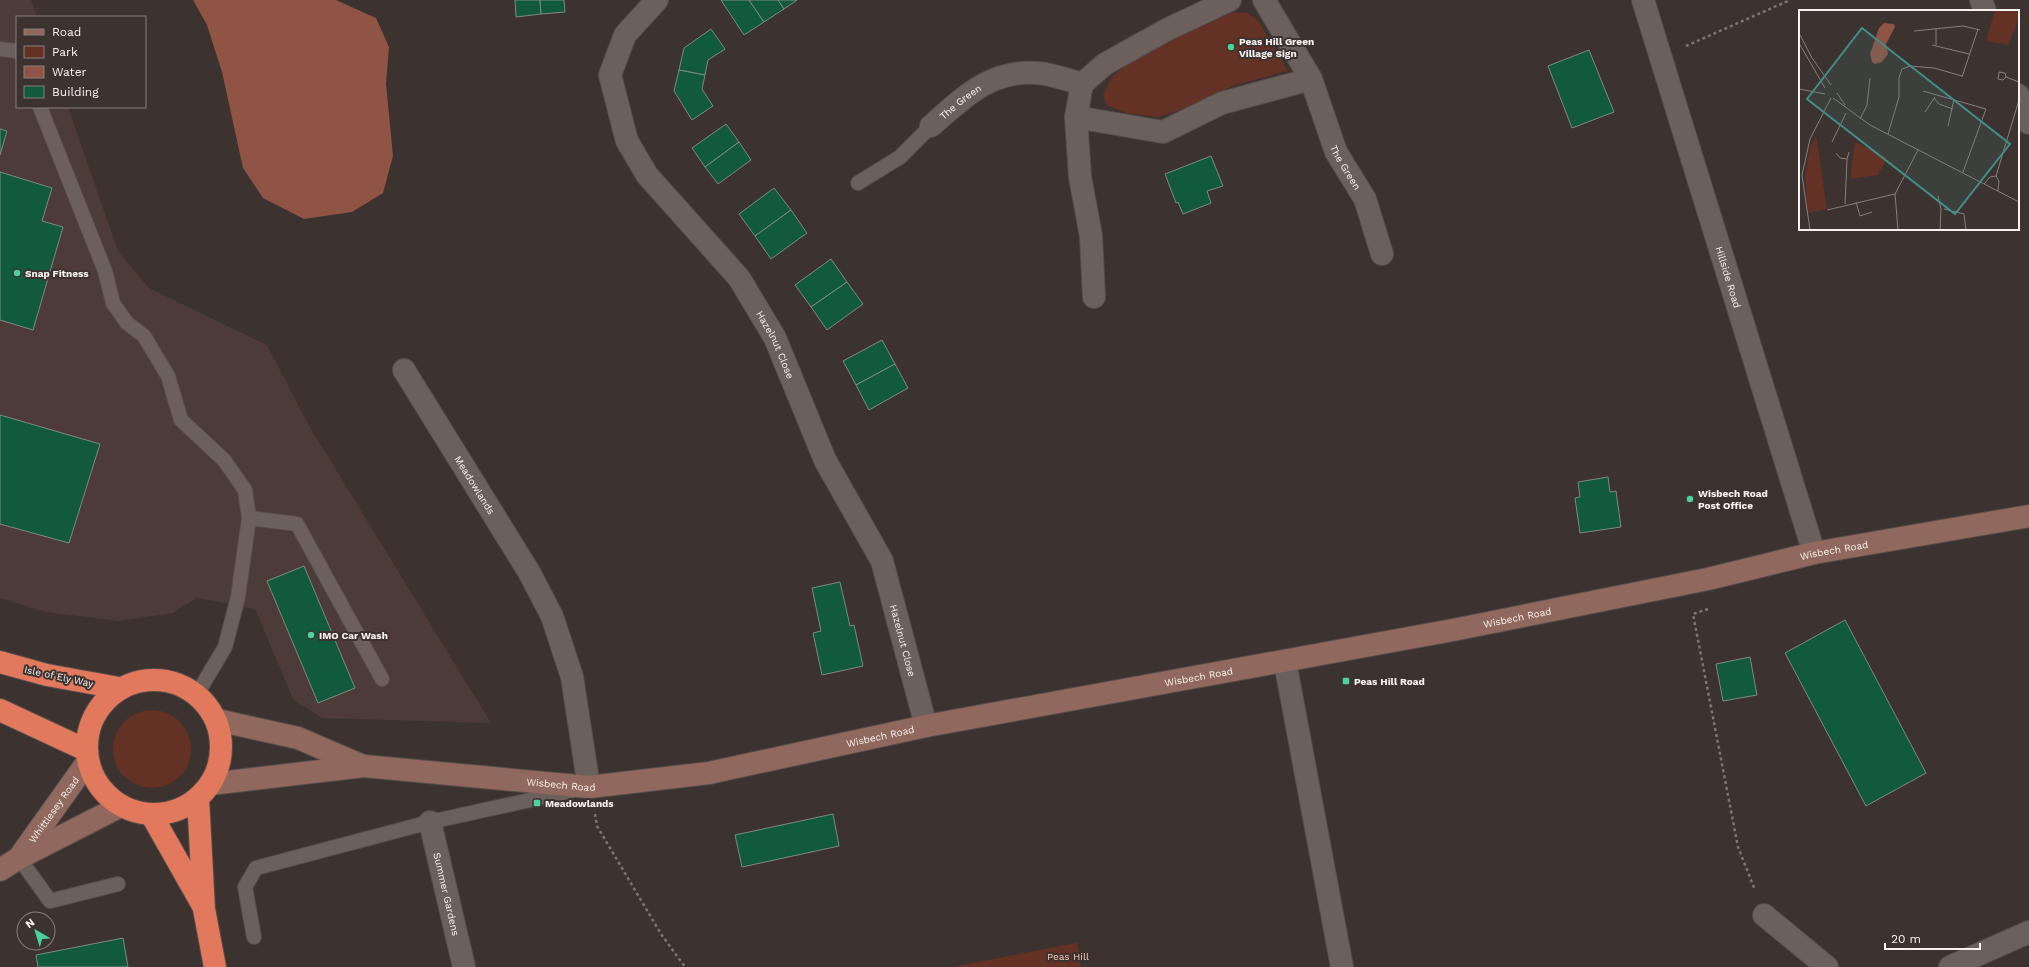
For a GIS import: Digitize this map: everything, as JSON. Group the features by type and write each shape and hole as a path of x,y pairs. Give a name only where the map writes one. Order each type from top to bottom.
{"highway":[{"name":"Isle of Ely Way","path":"0,662 47,675 119,688"},
{"path":"159,679 179,683 197,694 209,706 217,720 222,742 220,764 204,791 183,808 168,813 151,814 136,812 121,806 106,794 98,784 87,756 88,732 94,714 105,700 119,688 139,681 159,679"},
{"path":"0,710 87,756"},
{"path":"204,791 204,909 215,967"},
{"path":"151,814 204,909"}],"main road":[{"name":"Wisbech Road","path":"204,791 364,766 590,786 709,773 926,726 1461,629 1708,579 1814,553 2029,516"},
{"name":"Wisbech Road","path":"217,720 298,738 364,766"},
{"name":"Whittlesey Road","path":"19,858 87,756"},
{"name":"Whittlesey Road","path":"0,870 19,858 121,806"}],"street":[{"name":"Hazelnut Close","path":"657,0 625,35 610,75 627,140 647,175 739,278 776,338 825,460 882,561 926,726"},
{"path":"1094,297 1091,236 1080,176 1076,117 1082,84 1105,64 1168,29 1230,0"},
{"name":"The Green","path":"1264,0 1311,79 1336,152 1365,199 1382,254"},
{"name":"Hillside Road","path":"1643,0 1814,553"},
{"path":"1981,0 1985,10"},
{"name":"The Green","path":"932,126 968,93 999,76 1037,72 1082,84"},
{"path":"1076,117 1163,132 1222,103 1311,79"},
{"path":"2019,98 2029,123"},
{"name":"Meadowlands","path":"404,370 529,572 552,616 572,677 590,786"},
{"path":"1285,662 1342,967"},
{"name":"Summer Gardens","path":"430,822 464,967"},
{"path":"1764,915 1827,967"},
{"path":"1950,967 2029,932"}],"lane":[{"path":"0,49 16,51"},
{"path":"40,108 105,271 113,303 128,323 144,336 164,369 168,376 181,420 224,460 244,490 249,518 238,597 225,647 197,694"},
{"name":"The Green","path":"858,183 900,157 932,126"},
{"path":"249,518 297,524 382,679"},
{"path":"254,937 245,887 256,868 430,822 590,786"},
{"path":"19,858 50,901 118,884"}],"path":[{"path":"1661,57 1790,0"},
{"path":"1714,607 1693,614 1738,847 1764,915"},
{"path":"590,786 597,826 661,934 685,967"}],"shaded area":[{"path":"0,0 31,0 37,16 16,16 16,108 68,108 118,251 149,288 267,345 308,424 491,723 322,718 293,699 255,609 197,598 173,613 119,621 45,612 0,598"}],"green space":[{"path":"1233,12 1247,13 1257,19 1288,71 1235,85 1180,110 1158,117 1126,113 1107,105 1103,95 1111,78 1136,56"},
{"path":"152,710 167,713 174,717 184,727 188,734 191,749 188,764 184,771 174,781 167,785 152,788 137,785 130,781 120,771 116,764 113,749 116,734 120,727 130,717 137,713"},
{"name":"Peas Hill","path":"1076,943 1081,967 952,967"}],"water":[{"path":"193,0 336,0 376,18 389,47 386,84 393,156 383,193 352,212 304,219 263,198 243,168 222,72 207,25"}],"building":[{"path":"515,0 540,0 541,14 516,17"},
{"path":"540,0 564,0 565,12 541,14"},
{"path":"721,0 749,0 764,22 744,35"},
{"path":"749,0 778,0 784,9 764,22"},
{"path":"778,0 797,0 784,9"},
{"path":"711,29 725,49 708,60 705,75 679,70 684,48"},
{"path":"1589,50 1614,112 1572,128 1548,66"},
{"path":"679,70 705,75 702,89 713,106 692,120 674,91"},
{"path":"726,124 739,142 705,167 692,148"},
{"path":"0,129 7,131 0,155"},
{"path":"739,142 751,160 718,184 705,167"},
{"path":"1211,156 1223,186 1207,191 1211,203 1183,214 1178,202 1176,203 1165,174"},
{"path":"0,172 52,188 42,221 63,227 33,330 0,320"},
{"path":"774,188 791,210 755,236 739,214"},
{"path":"791,210 807,233 771,259 755,236"},
{"path":"831,259 847,282 811,307 795,285"},
{"path":"847,282 863,304 827,330 811,307"},
{"path":"882,340 895,364 856,385 843,361"},
{"path":"895,364 908,388 869,410 856,385"},
{"path":"0,415 100,444 69,543 0,524"},
{"path":"1608,477 1610,492 1616,491 1621,527 1580,533 1575,498 1580,497 1578,482"},
{"name":"IMO Car Wash","path":"304,566 355,688 318,703 267,581"},
{"path":"840,582 850,626 854,625 863,666 822,675 813,633 821,631 812,588"},
{"path":"1845,620 1926,773 1866,806 1785,653"},
{"path":"1750,657 1757,695 1723,701 1716,664"},
{"path":"833,814 839,846 742,867 735,835"},
{"path":"123,938 128,967 38,967 36,955"}],"place":[{"name":"Peas Hill Green Village Sign","path":"1231,47"},
{"name":"Snap Fitness","path":"17,273"},
{"name":"Wisbech Road Post Office","path":"1690,499"},
{"name":"IMO Car Wash","path":"311,635"},
{"name":"Peas Hill Road","path":"1346,681"},
{"name":"Meadowlands","path":"537,803"}]}
